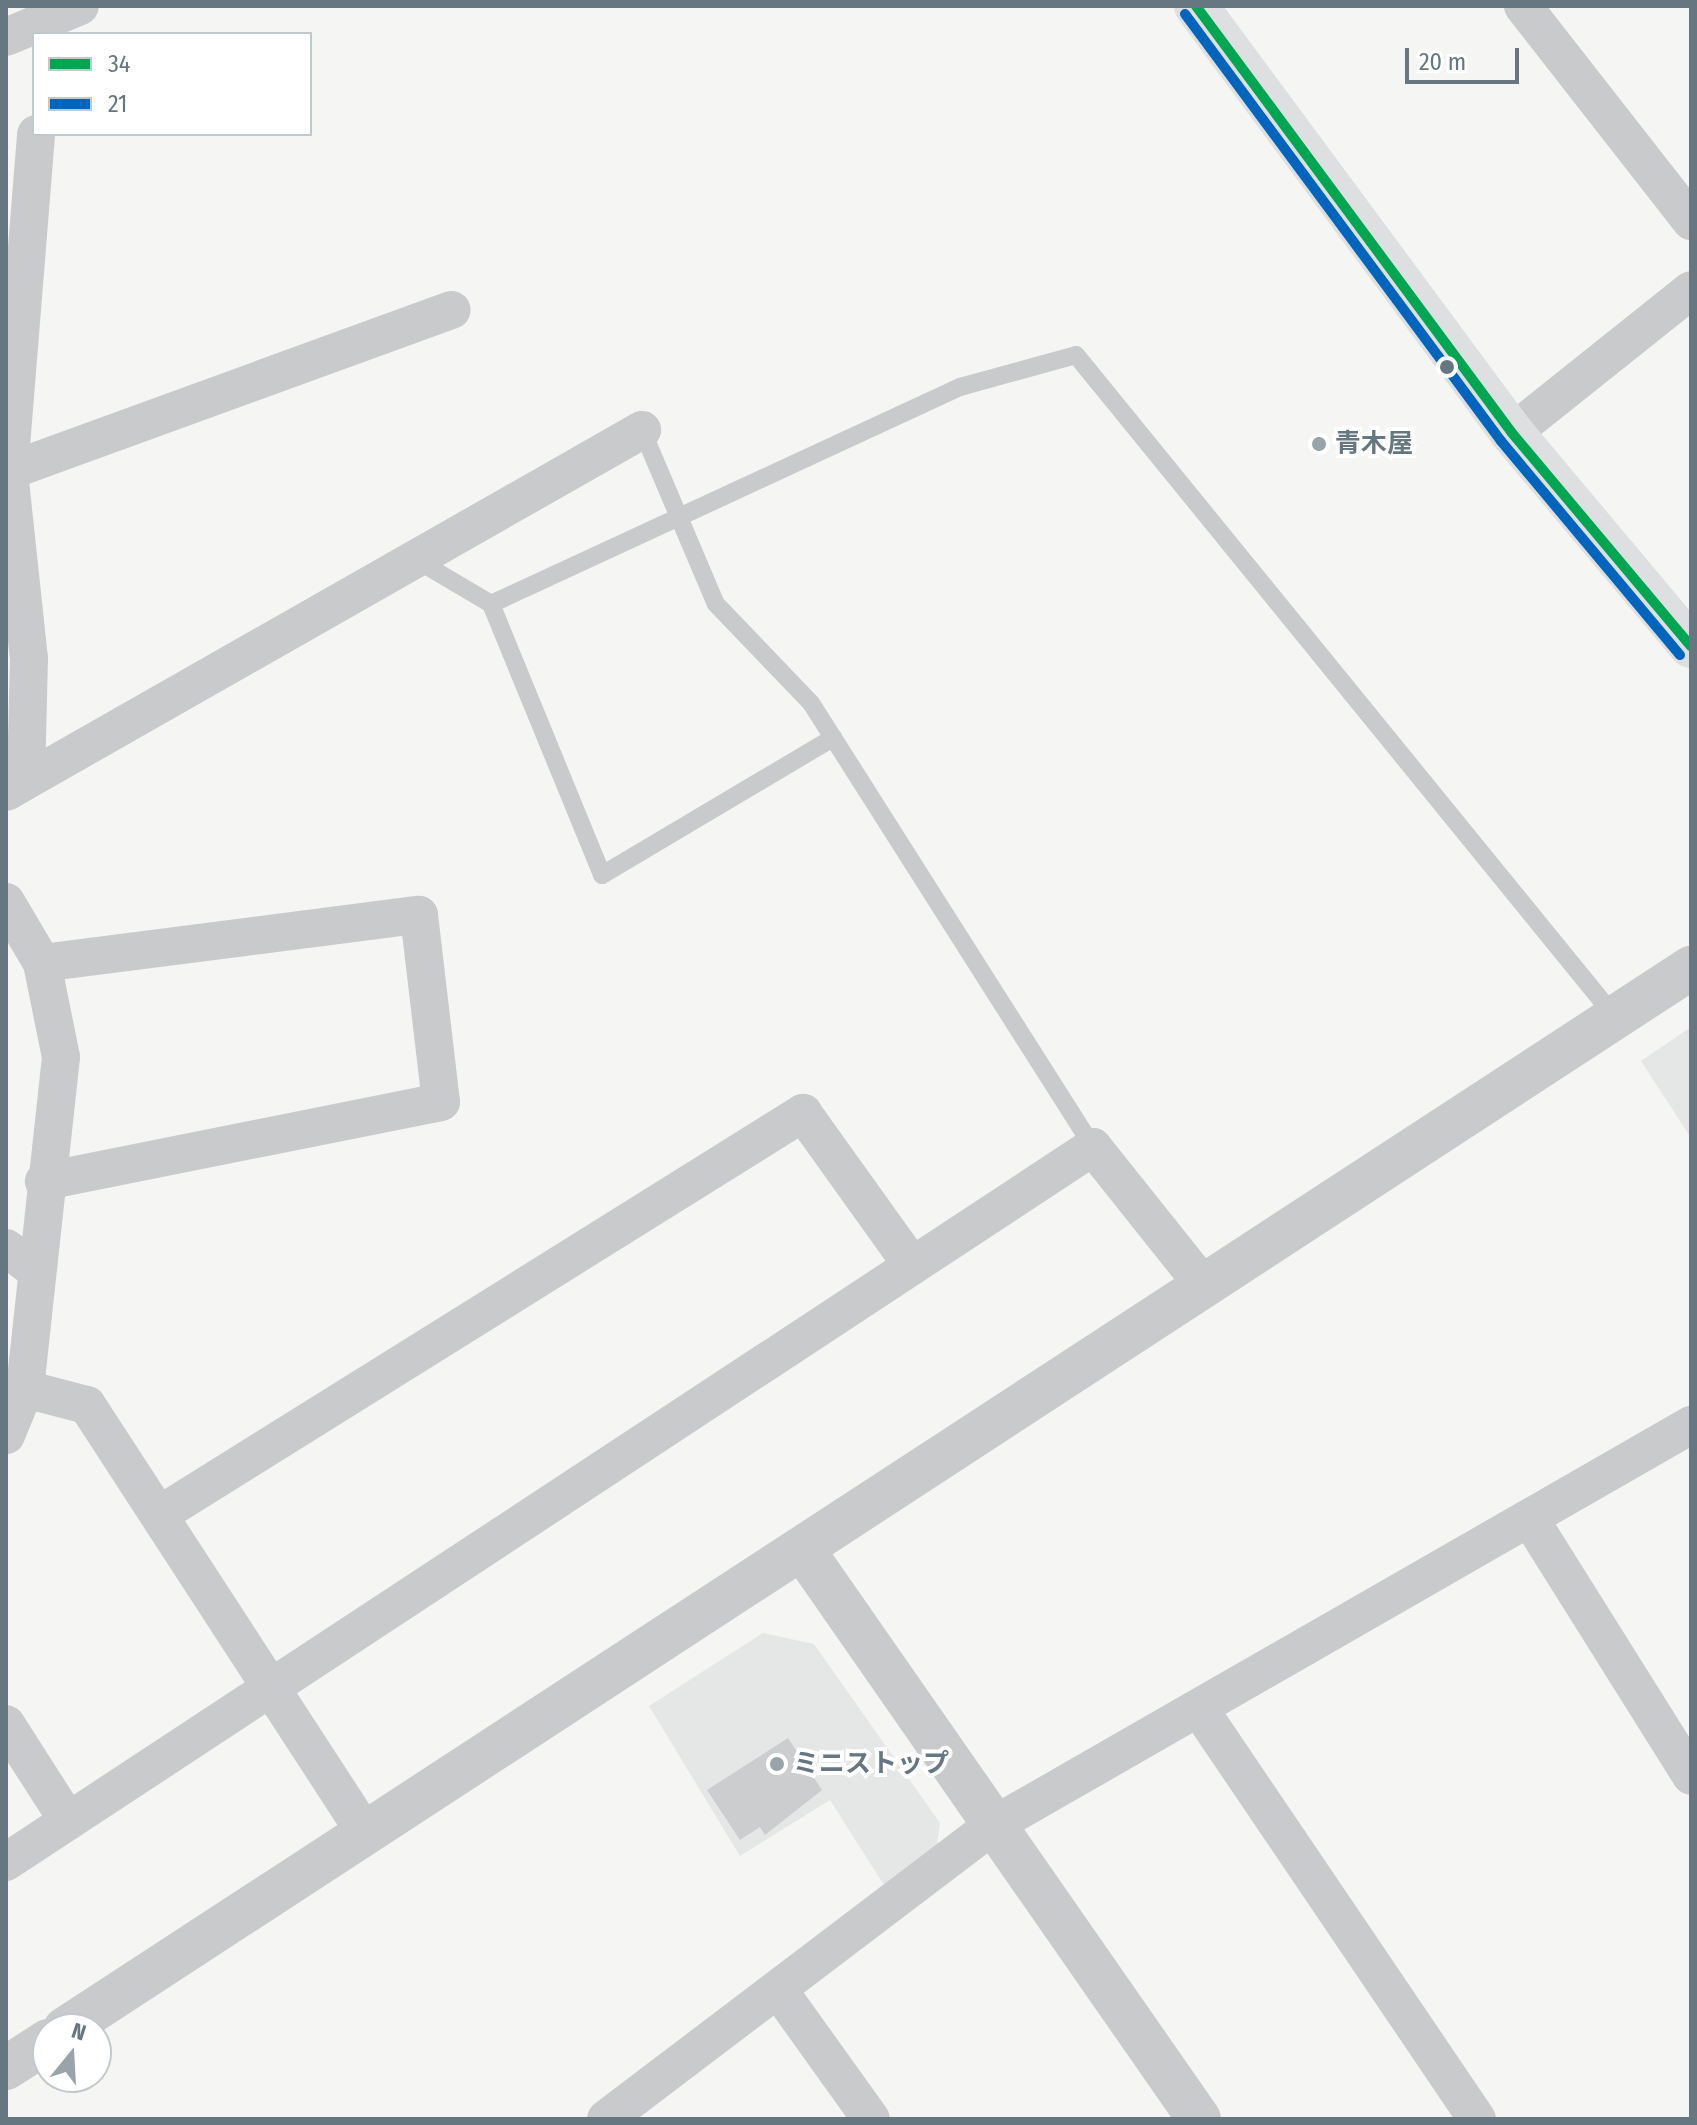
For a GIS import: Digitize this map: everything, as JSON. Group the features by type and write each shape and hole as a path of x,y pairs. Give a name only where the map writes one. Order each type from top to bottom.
{"main road":[{"path":"1196,6 1512,433 1687,633"}],"street":[{"path":"6,37 44,29 80,6"},
{"path":"1523,6 1691,221"},
{"path":"16,786 29,659 9,471 10,398 36,136"},
{"path":"1512,433 1691,290"},
{"path":"9,471 452,310"},
{"path":"16,786 642,430"},
{"path":"6,902 42,963 61,1057 44,1181 25,1389 6,1435"},
{"path":"42,963 419,915 441,1102 44,1181"},
{"path":"89,2013 1691,968"},
{"path":"162,1513 803,1113 912,1265"},
{"path":"6,1862 274,1691 1093,1147 1203,1285"},
{"path":"6,1248 36,1271"},
{"path":"25,1389 87,1405 162,1513 364,1831"},
{"path":"606,2119 780,1992 994,1825 1200,1710 1691,1425"},
{"path":"1530,1519 1691,1776"},
{"path":"803,1550 1199,2119"},
{"path":"1200,1710 1477,2119"},
{"path":"6,1724 68,1821"},
{"path":"780,1992 871,2119"},
{"path":"6,2068 32,2051"}],"lane":[{"path":"491,604 960,387 1076,355 1615,1017"},
{"path":"642,430 716,604 811,703 1093,1147"},
{"path":"415,559 491,604 602,875 833,738"}],"shaded area":[{"path":"1691,1027 1691,1138 1641,1061"},
{"path":"763,1633 814,1644 940,1823 937,1845 884,1885 830,1800 740,1856 649,1706"}],"building":[{"name":"ミニストップ","path":"788,1738 822,1790 765,1835 760,1827 740,1840 707,1790"}],"transit line":[{"name":"34","path":"1196,6 1512,433 1691,646"},
{"name":"21","path":"1185,14 1501,441 1680,655"}],"place":[{"name":"青木屋","path":"1319,444"},
{"name":"ミニストップ","path":"777,1764"}]}
